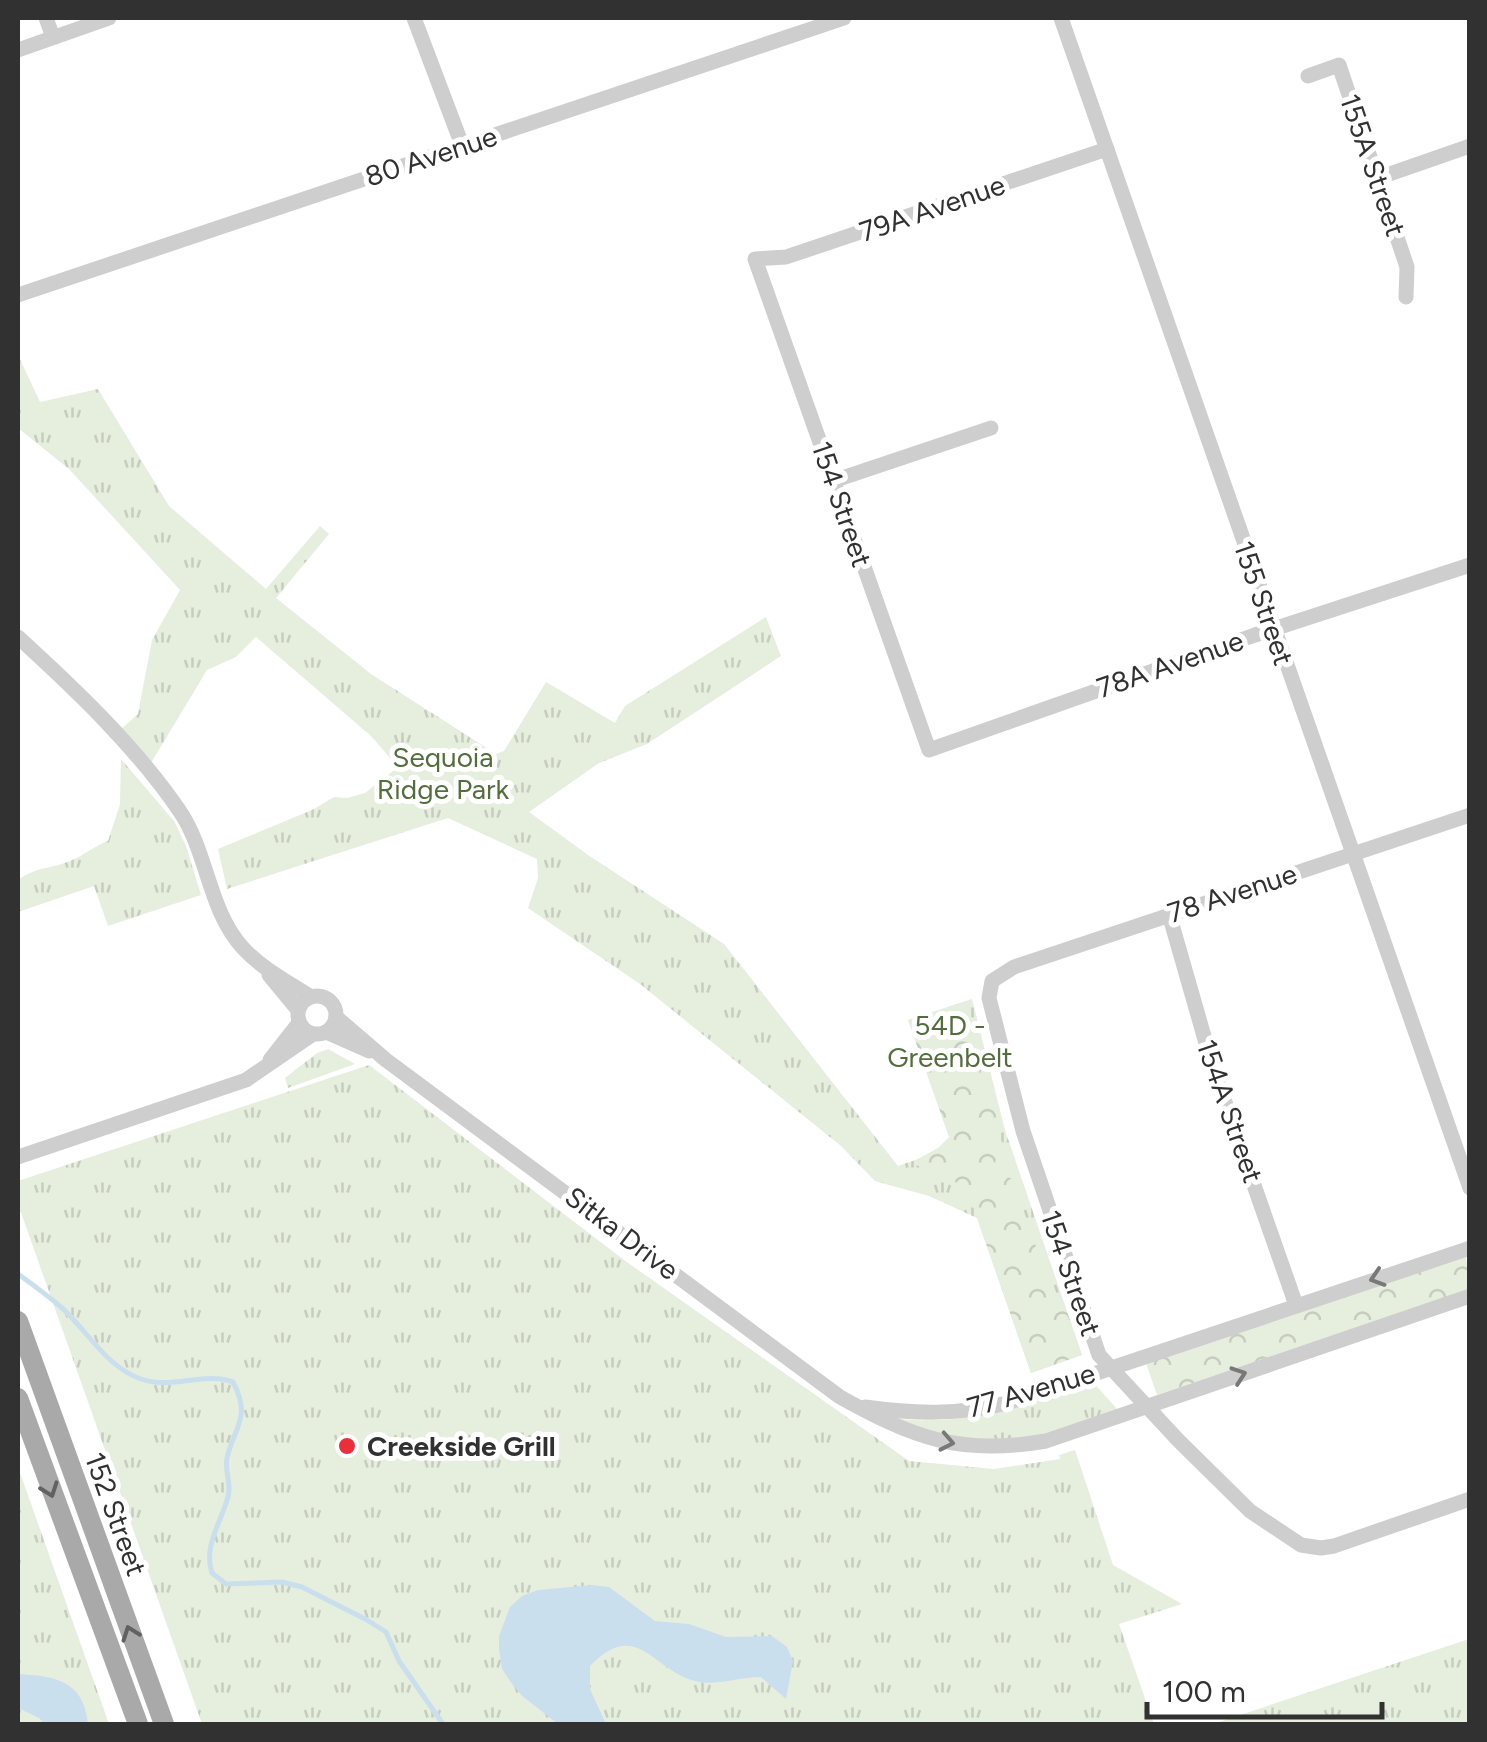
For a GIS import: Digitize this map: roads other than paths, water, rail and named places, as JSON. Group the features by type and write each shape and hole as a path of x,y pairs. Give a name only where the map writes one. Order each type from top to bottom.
{"main road":[{"name":"152 Street","path":"18,1321 164,1724"},
{"name":"152 Street","path":"18,1398 138,1724"}],"street":[{"path":"46,18 53,37"},
{"path":"18,50 109,18"},
{"path":"414,18 462,146"},
{"name":"80 Avenue","path":"18,295 844,18"},
{"name":"155 Street","path":"1061,18 1470,1188"},
{"name":"155A Street","path":"1308,76 1340,66 1407,267 1406,297"},
{"path":"1378,178 1470,146"},
{"name":"79A Avenue","path":"755,259 786,256 1107,149"},
{"name":"154 Street","path":"755,259 929,750"},
{"path":"834,481 991,428"},
{"name":"78A Avenue","path":"929,750 1273,628 1470,565"},
{"path":"18,637 114,732 165,790 197,840 232,934 258,960 298,1016"},
{"name":"78 Avenue","path":"997,976 1169,914 1470,815"},
{"name":"154A Street","path":"1169,914 1214,1071 1296,1305"},
{"path":"258,960 311,997 262,1070"},
{"name":"154 Street","path":"997,976 990,986 990,1004 1018,1115 1099,1354 1109,1367 1244,1506 1294,1542 1334,1546 1470,1500"},
{"name":"Sitka Drive","path":"311,997 329,1000 336,1017 386,1060 858,1406"},
{"name":"Sitka Drive","path":"298,1016 320,1033 386,1060"},
{"path":"18,1157 246,1080 320,1033 336,1017"},
{"name":"77 Avenue","path":"858,1406 930,1414 980,1410 1470,1248"},
{"name":"77 Avenue","path":"858,1406 895,1428 921,1436 989,1447 1046,1441 1470,1296"}],"water":[{"path":"609,1587 655,1621 689,1624 726,1637 772,1636 787,1647 793,1661 786,1699 761,1677 699,1682 683,1677 645,1652 621,1646 590,1666 590,1689 606,1724 558,1724 521,1695 510,1681 502,1669 499,1636 510,1607 522,1596 538,1590"},
{"path":"18,1674 44,1676 74,1689 88,1724 45,1724 18,1708"}],"waterway":[{"path":"18,1274 61,1307 107,1357 129,1373 152,1382 211,1378 233,1382 241,1414 227,1458 229,1492 211,1544 212,1573 226,1584 282,1582 302,1587 386,1632 399,1661 443,1724"}],"place":[{"name":"Creekside Grill","path":"347,1446"}],"park label":[{"name":"Sequoia Ridge Park","path":"443,773"},
{"name":"54D - Greenbelt","path":"950,1041"}]}
